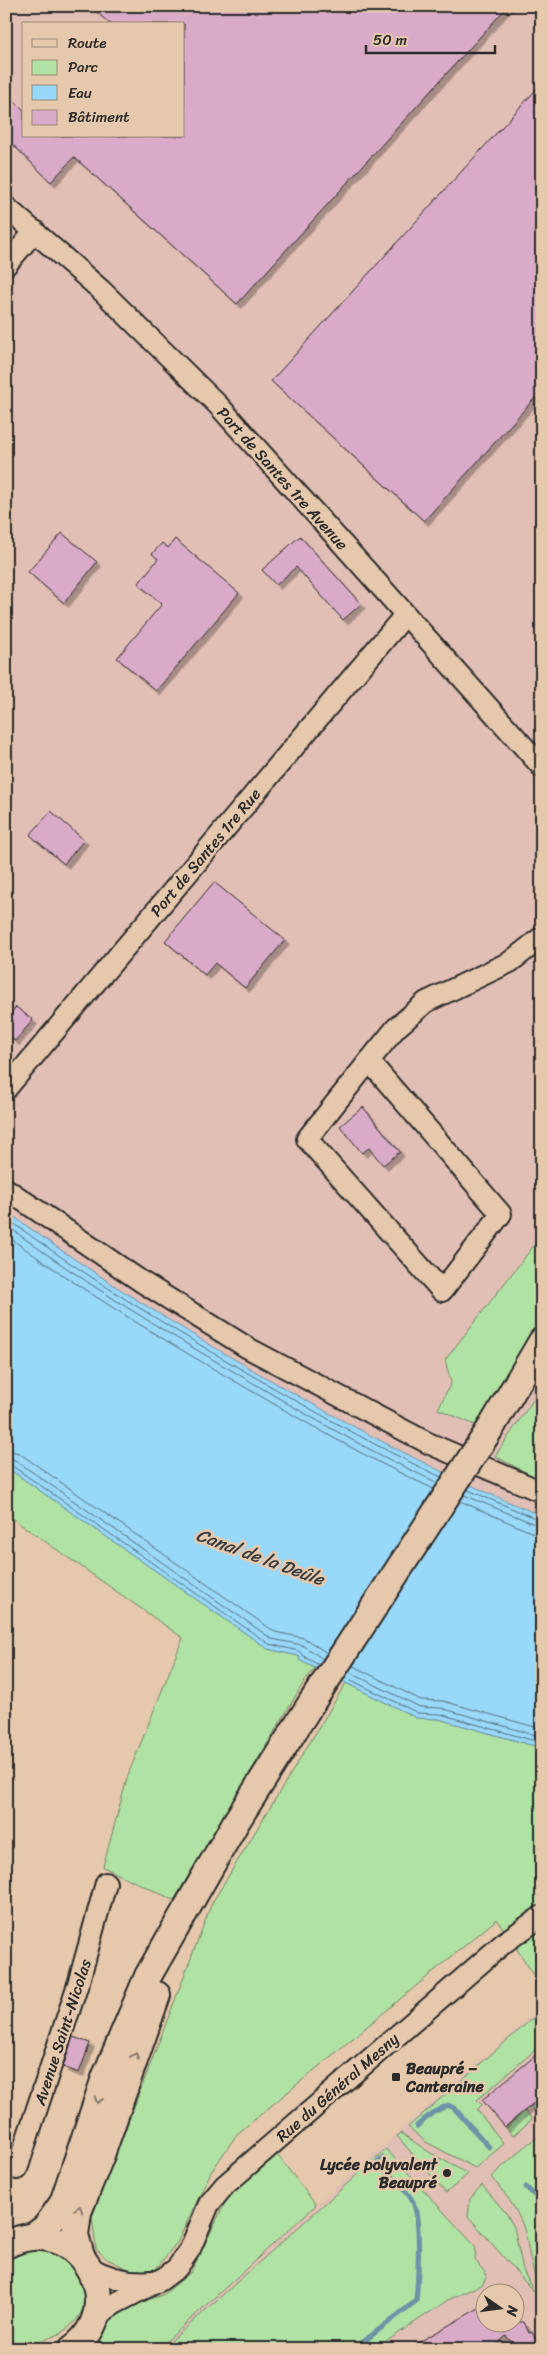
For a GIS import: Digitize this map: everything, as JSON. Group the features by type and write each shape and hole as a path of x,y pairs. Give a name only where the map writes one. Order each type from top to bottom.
{"main road":[{"path":"15,2241 46,2227 62,2203 105,2078 136,2001 166,1942 236,1822 492,1426 542,1341"},
{"path":"492,1426 542,1357"},
{"path":"72,2349 92,2331 98,2292 77,2244 75,2226 81,2203 104,2147 162,1980 236,1822"},
{"path":"15,2241 59,2241 85,2262"}],"street":[{"name":"Port de Santes 1re Avenue","path":"6,207 122,310 219,406 542,767"},
{"path":"6,265 35,231"},
{"name":"Port de Santes 1re Rue","path":"6,1089 405,615"},
{"path":"369,1061 501,1214 442,1291 307,1139 369,1061 396,1028 426,1002 510,962 542,938"},
{"path":"6,1189 142,1282 248,1348 428,1443 542,1492"},
{"name":"Avenue Saint-Nicolas","path":"6,2167 17,2169 79,1981 106,1883"},
{"name":"Rue du Général Mesny","path":"92,2331 116,2303 161,2280 170,2274 184,2259 209,2204 234,2175 505,1942 542,1916"},
{"path":"85,2262 120,2280 139,2282 161,2280"}],"shaded area":[{"path":"6,6 542,6 542,1518 427,1472 6,1244"},
{"name":"Lycée polyvalent Beaupré","path":"542,2007 542,2349 158,2349 316,2205"}],"green space":[{"path":"542,1235 542,1320 475,1425 438,1409 451,1383 445,1360"},
{"path":"542,1387 542,1477 540,1480 495,1456"},
{"path":"6,1467 268,1649 298,1656 300,1657 299,1660 315,1668 304,1682 174,1900 103,1867 128,1775 183,1638 6,1514"},
{"path":"346,1683 417,1718 439,1719 542,1748 542,1987 497,1919 237,2134 211,2172 178,2241 156,2269 135,2272 107,2259 96,2249 92,2217 212,1903"},
{"path":"542,2010 542,2044 477,2100 482,2105 477,2110 504,2144 475,2168 426,2142 408,2127"},
{"path":"542,2097 542,2110 537,2114 531,2107"},
{"path":"525,2111 532,2119 513,2136 506,2128"},
{"path":"401,2133 429,2152 468,2174 446,2193 397,2136"},
{"path":"542,2135 542,2290 535,2275 523,2226 517,2212 491,2177 529,2143"},
{"path":"386,2149 476,2247 475,2260 487,2275 484,2282 476,2282 476,2287 448,2300 375,2349 162,2349"},
{"path":"275,2152 316,2205 158,2349 101,2349 100,2341 109,2322 123,2308 163,2295 191,2272 229,2195"},
{"path":"482,2185 506,2213 514,2227 523,2270 533,2291 468,2216 470,2199"},
{"path":"27,2248 51,2251 62,2256 81,2278 86,2293 83,2308 75,2321 63,2332 46,2339 27,2342 6,2339 6,2257"}],"water":[{"name":"Canal de la Deûle","path":"6,1211 127,1293 251,1369 358,1429 431,1466 542,1516 542,1748 439,1719 417,1718 299,1660 300,1657 298,1656 268,1649 6,1467"}],"building":[{"path":"90,6 508,6 237,304 74,157 51,182 6,138 6,94 22,108 22,138 185,138 185,22 108,22"},
{"path":"542,83 542,390 424,521 271,381"},
{"path":"62,533 97,562 64,603 28,572"},
{"path":"300,536 361,604 343,620 296,567 276,585 262,570"},
{"path":"175,539 239,593 156,691 117,658 162,604 138,584 158,559 152,554 162,543 168,548"},
{"path":"51,811 84,840 64,864 30,835"},
{"path":"214,882 285,940 245,988 215,963 205,975 165,941"},
{"path":"16,1007 33,1020 15,1041 6,1034 6,1019"},
{"path":"363,1107 400,1152 383,1165 369,1148 362,1153 340,1126"},
{"path":"73,2037 90,2043 79,2073 63,2067"},
{"path":"542,2050 542,2096 505,2127 482,2100"},
{"path":"476,2310 476,2332 526,2332 526,2326 529,2333 532,2332 540,2349 518,2349 506,2336 492,2349 407,2349"}],"waterway":[{"path":"417,2126 432,2113 448,2105 454,2108 489,2147"},
{"path":"354,2349 416,2301 418,2234 415,2209 412,2200 405,2190 377,2163 383,2158"},
{"path":"526,2187 542,2203"}],"place":[{"name":"Beaupré – Canteraine","path":"396,2077"},
{"name":"Lycée polyvalent Beaupré","path":"447,2173"}]}
